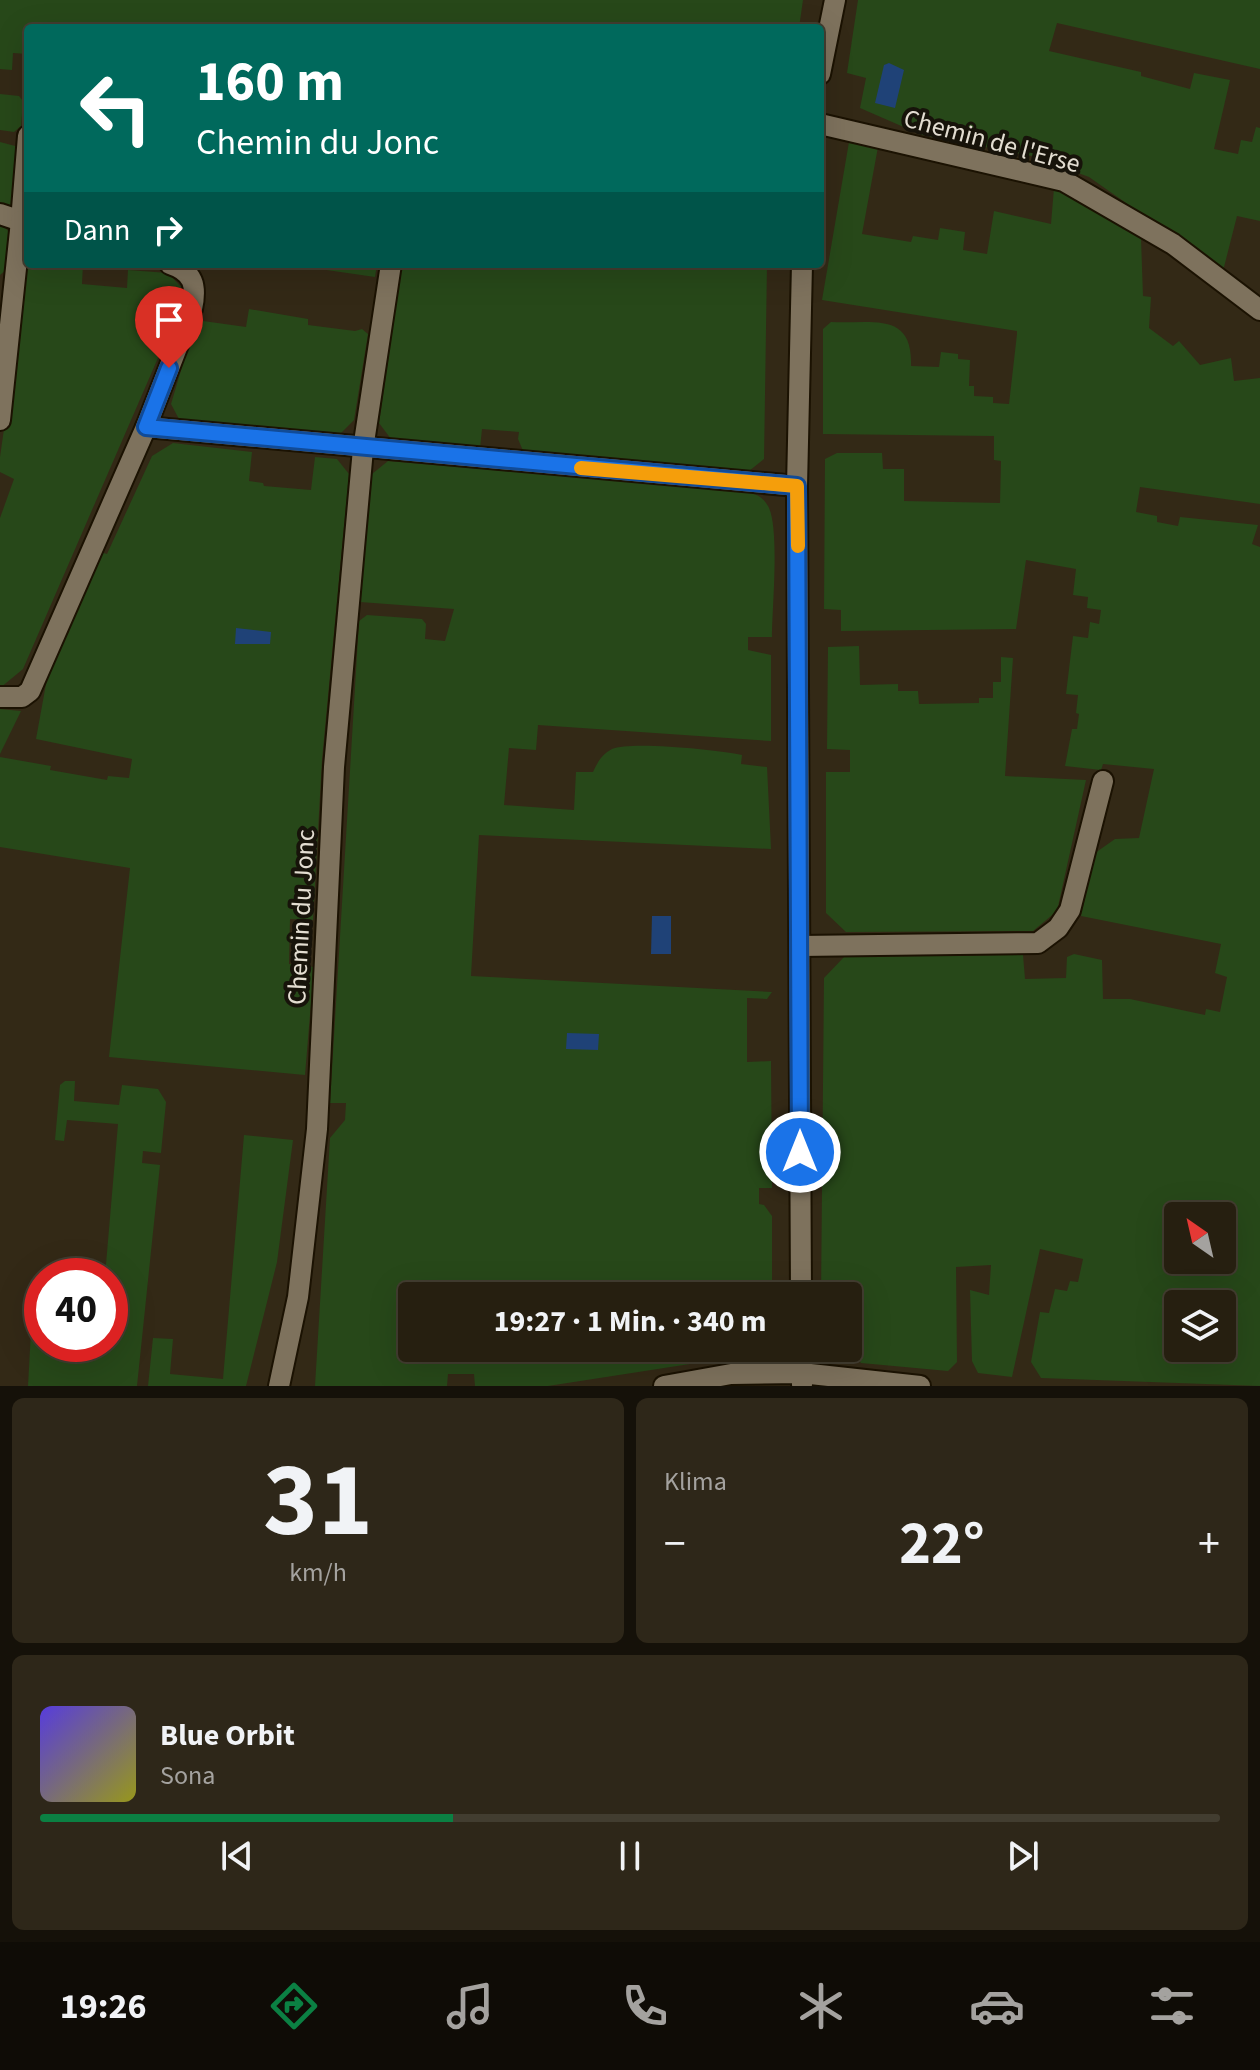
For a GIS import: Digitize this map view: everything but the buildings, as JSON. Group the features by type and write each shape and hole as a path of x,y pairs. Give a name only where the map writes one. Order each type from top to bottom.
{"street":[{"path":"824,54 835,0"},
{"name":"Chemin de l'Erse","path":"824,125 1064,181 1173,244 1260,310"},
{"path":"0,214 24,222 0,420"},
{"path":"0,697 22,697 30,691 146,427 192,309 196,289 188,273 178,268"},
{"name":"Chemin du Jonc","path":"279,1386 298,1297 317,1129 334,767 363,449 390,268"},
{"path":"801,1282 797,486 802,268"},
{"path":"146,427 797,486"},
{"path":"800,946 1038,943 1058,928 1070,910 1103,781"},
{"path":"664,1386 731,1374 920,1386"}],"green space":[{"path":"0,0 803,0 800,24 24,24 24,54 13,53 12,70 0,69"},
{"path":"858,0 1260,0 1260,69 1057,23 1049,51 1141,72 1141,76 1190,89 1194,73 1230,80 1214,149 1238,154 1241,140 1252,142 1256,127 1260,128 1260,221 1237,216 1223,271 1089,177 1032,156 922,135 860,108 866,78 847,73"},
{"path":"0,94 19,96 23,101 21,126 14,132 0,130"},
{"path":"0,142 19,147 11,208 0,204"},
{"path":"849,142 878,147 862,234 911,242 913,236 938,240 940,228 965,232 963,250 987,254 994,211 1051,224 1054,188 1084,200 1141,238 1143,296 1151,297 1149,328 1173,346 1179,341 1200,365 1231,358 1234,381 1260,378 1260,504 1140,487 1136,512 1157,516 1157,522 1178,526 1180,517 1258,525 1252,544 1260,547 1260,1386 1041,1378 1031,1362 1040,1312 1049,1313 1055,1289 1067,1291 1070,1281 1078,1282 1083,1259 1040,1249 1012,1377 978,1373 972,1361 970,1290 989,1295 991,1265 956,1267 957,1362 948,1371 861,1363 862,1282 821,1282 824,978 845,956 1023,955 1025,979 1066,978 1067,957 1074,954 1102,960 1103,999 1130,999 1205,1015 1206,1009 1220,1012 1227,977 1215,973 1221,944 1081,916 1095,853 1115,839 1139,838 1154,769 1103,764 1101,770 1065,766 1072,729 1077,729 1079,714 1076,713 1078,695 1066,694 1073,636 1088,638 1090,622 1099,624 1101,610 1087,608 1088,597 1073,595 1076,569 1026,560 1016,629 841,631 841,610 824,609 825,459 837,453 882,453 883,469 904,469 904,501 1000,503 1001,461 994,460 994,436 823,434 823,329 831,322 875,322 898,328 910,348 911,366 939,367 941,352 958,354 958,359 970,360 969,386 974,386 974,396 993,397 993,403 1009,404 1017,331 822,300"},
{"path":"0,222 10,233 8,268 0,275"},
{"path":"27,268 83,268 82,284 127,288 128,270 168,273 181,287 184,298 23,669 0,688 0,518 14,479 0,472"},
{"path":"313,268 376,268 375,277"},
{"path":"401,268 767,268 764,459 749,471 524,453 518,439 519,432 482,429 480,449 391,439 379,423"},
{"path":"249,309 308,319 308,325 355,331 362,329 368,334 354,420 340,434 180,421 171,404 196,320 246,327"},
{"path":"173,443 252,452 249,481 263,483 264,486 311,490 315,457 337,459 349,474 322,760 313,920 290,919 289,964 314,967 305,1075 109,1057 130,868 0,847 0,757 107,780 108,776 129,778 132,759 36,739 48,673 100,552 107,554 152,456"},
{"path":"388,461 749,492 762,498 768,506 775,549 772,637 748,637 748,650 771,655 771,741 538,725 536,750 509,748 504,805 574,810 576,772 593,772 600,759 612,749 655,746 730,753 742,755 741,764 767,767 771,849 479,835 471,976 772,992 767,999 747,998 747,1062 771,1061 772,1188 759,1188 759,1204 764,1205 772,1216 772,1282 398,1282 398,1362 703,1362 548,1386 475,1386 474,1374 448,1374 447,1386 315,1386 330,1138 345,1120 346,1103 330,1103 359,621 367,615 422,619 426,624 425,639 445,641 454,609 360,602 372,474"},
{"path":"859,646 860,685 898,684 898,691 918,691 919,704 979,703 979,698 993,698 993,682 1001,682 1001,657 1013,658 1005,776 1086,780 1057,911 1033,931 846,932 826,913 826,772 850,772 850,750 827,749 828,647"},
{"path":"0,709 21,711 0,754"},
{"path":"65,1081 75,1081 74,1101 119,1105 122,1085 158,1089 166,1102 161,1153 143,1151 142,1163 160,1165 137,1386 28,1386 29,1362 128,1362 128,1258 107,1258 118,1124 67,1120 64,1141 55,1140 60,1085"},
{"path":"244,1135 293,1140 277,1262 246,1386 148,1386 153,1338 173,1339 170,1374 223,1379"}],"water":[{"path":"889,63 904,70 895,108 875,103 884,65"},
{"path":"236,628 271,632 270,644 235,644"},
{"path":"652,916 671,916 671,954 651,954"},
{"path":"567,1033 599,1034 598,1050 566,1049"}],"slow traffic":[{"path":"581,468 797,486 798,546"}],"route":[{"path":"169,368 146,427 797,486 800,1152"}]}
